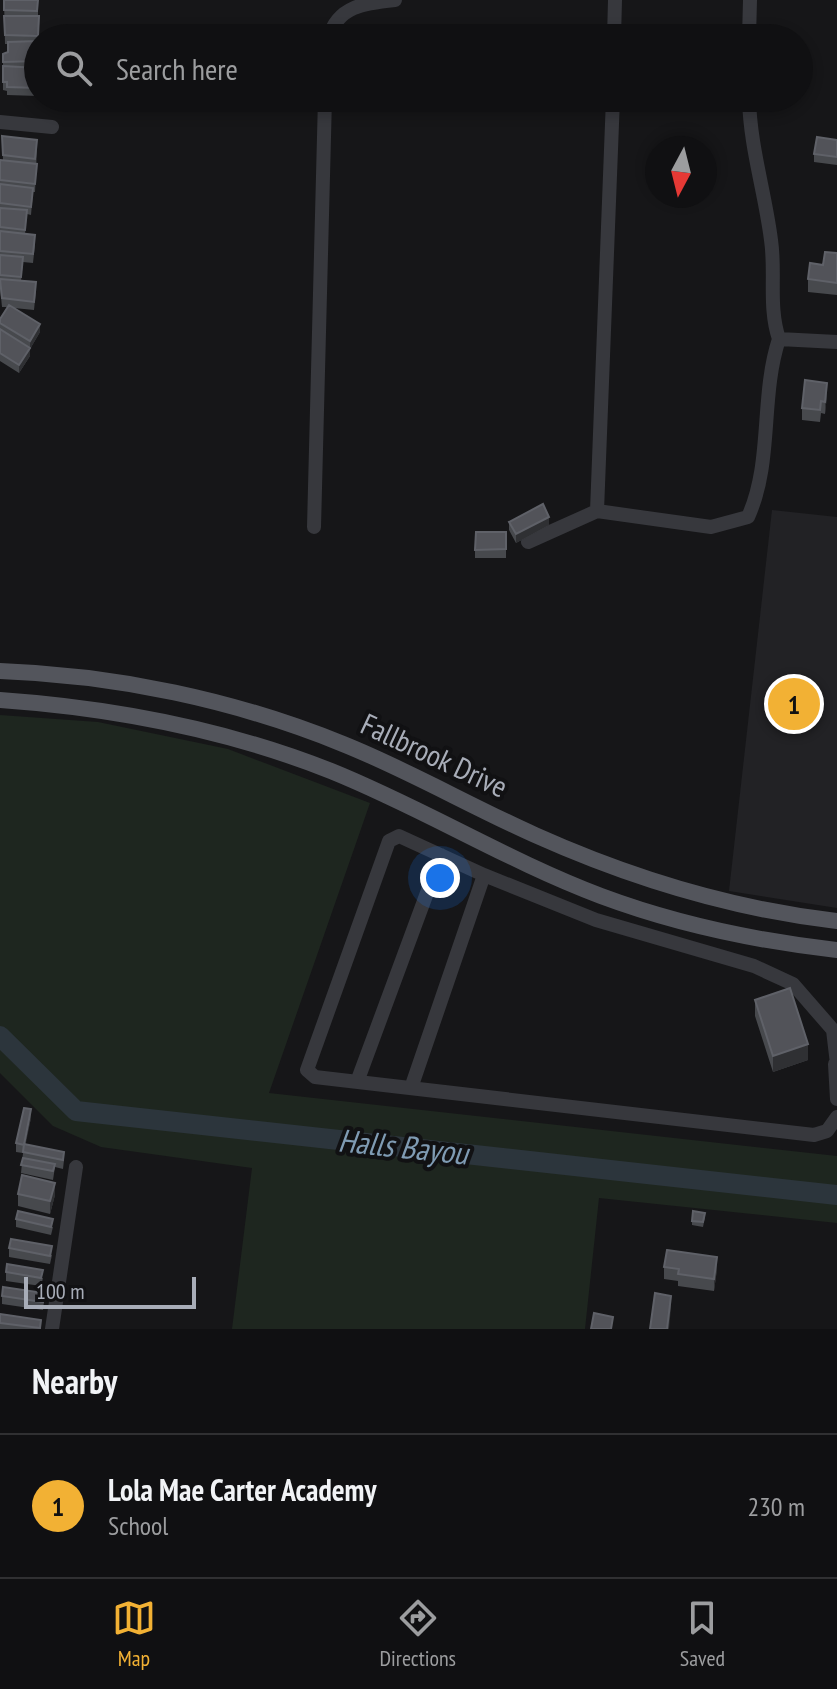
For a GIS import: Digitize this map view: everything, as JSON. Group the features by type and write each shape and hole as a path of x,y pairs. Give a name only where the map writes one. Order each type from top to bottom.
{"main road":[{"name":"Fallbrook Drive","path":"0,671 136,686 277,721 344,744 612,868 753,908 837,921"},
{"name":"Fallbrook Drive","path":"0,700 130,715 268,749 332,772 600,895 746,936 837,950"},
{"path":"746,936 753,908"}],"street":[{"path":"333,24 341,12 395,0"},
{"path":"614,24 615,0"},
{"path":"749,24 750,0"},
{"path":"314,527 325,112"},
{"path":"597,511 612,112"},
{"path":"750,112 755,166 772,241 773,322 784,338"},
{"path":"0,122 52,127"},
{"path":"528,542 597,511 711,527 748,517 759,493 770,367 784,338"},
{"path":"784,338 837,342"},
{"path":"837,1099 835,1029 793,984 754,966 596,920 484,875 399,836 389,841 307,1070 315,1077 814,1135 827,1131 837,1117"},
{"path":"357,1082 441,855"},
{"path":"411,1088 484,875"},
{"path":"52,1329 76,1167"}],"shaded area":[{"path":"772,510 837,517 837,908 729,891"},
{"path":"0,715 98,722 228,749 370,803 269,1093 837,1156 837,1223 599,1198 585,1329 232,1329 252,1168 101,1147 53,1126 0,1073"}],"building":[{"path":"4,0 38,0 37,11 4,10"},
{"path":"4,16 39,16 39,24 24,24 24,36 5,35"},
{"path":"24,41 24,61 3,62 3,54 8,52 8,42"},
{"path":"3,66 24,67 24,88 7,87 7,82 3,82"},
{"path":"2,136 37,140 35,159 3,155"},
{"path":"817,137 837,140 837,157 814,154"},
{"path":"0,160 37,164 35,184 0,180"},
{"path":"0,184 33,188 31,207 0,203"},
{"path":"0,208 27,210 25,230 0,227"},
{"path":"0,231 35,235 33,254 0,251"},
{"path":"825,252 837,253 837,283 808,279 810,263 823,265"},
{"path":"0,255 23,257 21,277 0,275"},
{"path":"0,279 36,282 34,302 2,298"},
{"path":"9,305 40,324 30,341 0,323"},
{"path":"0,329 30,348 19,365 0,353"},
{"path":"805,380 827,383 825,402 821,401 820,410 802,408"},
{"path":"543,504 549,517 516,534 509,522"},
{"path":"476,532 506,532 506,549 475,550"},
{"path":"790,988 808,1044 773,1056 755,1000"},
{"path":"24,1108 31,1109 24,1145 16,1143"},
{"path":"24,1144 64,1152 63,1160 23,1152"},
{"path":"23,1158 55,1164 53,1171 21,1165"},
{"path":"22,1175 55,1183 50,1201 18,1194"},
{"path":"18,1211 53,1219 51,1227 16,1219"},
{"path":"693,1211 705,1213 703,1222 692,1221"},
{"path":"11,1239 52,1246 50,1256 9,1248"},
{"path":"667,1250 717,1257 714,1279 678,1274 679,1269 664,1267"},
{"path":"7,1264 43,1270 41,1278 6,1272"},
{"path":"3,1287 44,1293 43,1302 2,1296"},
{"path":"655,1293 671,1296 667,1329 650,1329"},
{"path":"594,1313 613,1317 611,1329 591,1329"},
{"path":"0,1314 41,1320 40,1328 0,1323"}],"waterway":[{"name":"Halls Bayou","path":"0,1036 76,1111 837,1195"}],"place":[{"name":"Lola Mae Carter Academy","path":"794,704"}]}
